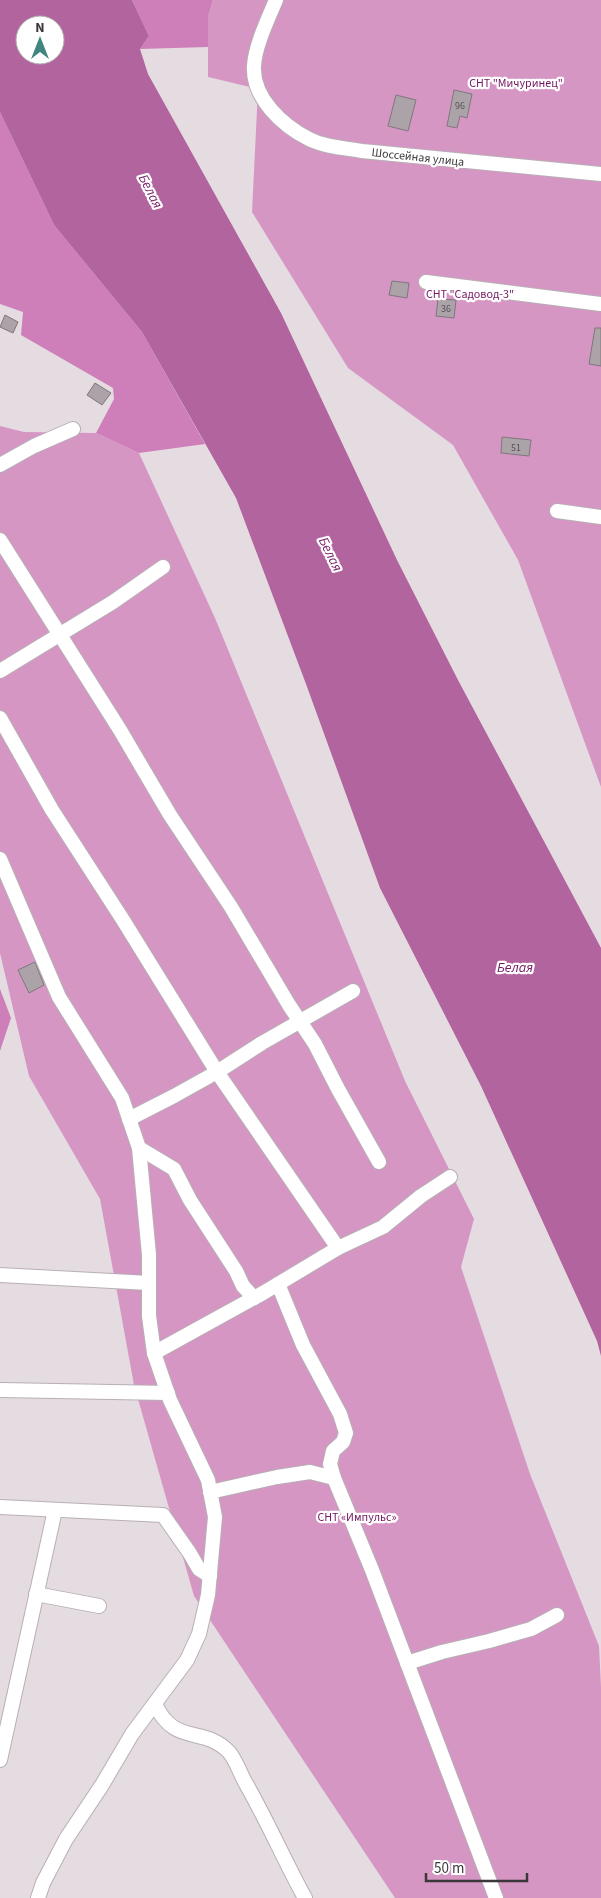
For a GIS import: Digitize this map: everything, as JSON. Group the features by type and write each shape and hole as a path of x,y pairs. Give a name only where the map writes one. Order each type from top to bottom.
{"street":[{"name":"Шоссейная улица","path":"276,0 264,29 254,66 258,89 268,106 284,123 310,140 330,146 514,167 601,174"},
{"path":"426,282 601,304"},
{"path":"0,466 34,446 73,429"},
{"path":"557,511 601,517"},
{"path":"0,540 120,730 170,815 315,1044 379,1162"},
{"path":"0,671 113,602 163,567"},
{"path":"0,718 52,810 217,1072 338,1248"},
{"path":"0,859 59,997 122,1098 139,1148 146,1210 149,1316 154,1353 168,1393 208,1480 215,1517 208,1595 199,1634 187,1660 132,1734 102,1785 66,1839 43,1883 38,1898"},
{"path":"129,1119 217,1072 262,1043 353,991"},
{"path":"139,1148 174,1169 204,1223 236,1270 244,1286 254,1298"},
{"path":"154,1353 254,1298 338,1248 383,1227 421,1196 450,1177"},
{"path":"0,1275 149,1283"},
{"path":"278,1284 303,1346 340,1414 346,1433 343,1442 333,1451 330,1464 334,1478 372,1570 496,1898"},
{"path":"0,1390 168,1393"},
{"path":"210,1492 310,1472 334,1478"},
{"path":"0,1507 163,1515 199,1568 210,1576"},
{"path":"0,1760 55,1510"},
{"path":"36,1594 99,1606"},
{"path":"406,1663 531,1629 557,1615"},
{"path":"155,1704 160,1716 166,1723 181,1733 201,1736 220,1744 230,1753 258,1803 305,1898"}],"green space":[{"path":"213,0 601,0 601,787 518,560 453,445 348,368 252,212 258,89 208,77 208,17"},
{"name":"СНТ «Импульс»","path":"0,426 24,432 96,433 139,453 215,618 405,1081 474,1219 461,1267 530,1474 599,1646 601,1687 601,1898 395,1898 194,1596 134,1385 100,1199 29,1076 0,953"}],"shaded area":[{"path":"132,0 213,0 208,17 208,47 140,49 149,36"},
{"path":"0,112 54,225 142,332 205,444 139,453 96,433 114,399 113,388 21,335 23,312 0,304"},
{"path":"0,989 11,1018 0,1051"}],"water":[{"name":"Белая","path":"0,0 132,0 149,36 140,49 148,74 281,313 397,560 458,680 601,948 601,1356 597,1341 481,1086 380,888 236,498 142,332 54,225 0,112"}],"building":[{"path":"454,90 472,94 467,118 460,116 457,128 447,126"},
{"path":"396,95 416,100 408,131 388,126"},
{"path":"392,281 409,283 407,298 389,295"},
{"path":"438,299 456,300 454,318 436,316"},
{"path":"5,315 18,322 13,333 0,327"},
{"path":"595,328 601,328 601,366 589,364"},
{"path":"95,383 111,393 102,405 87,395"},
{"path":"502,437 531,440 529,456 501,453"},
{"path":"35,962 44,985 29,993 18,970"}],"park label":[{"name":"СНТ \"Мичуринец\"","path":"516,83"},
{"name":"СНТ \"Садовод-3\"","path":"470,294"}]}
